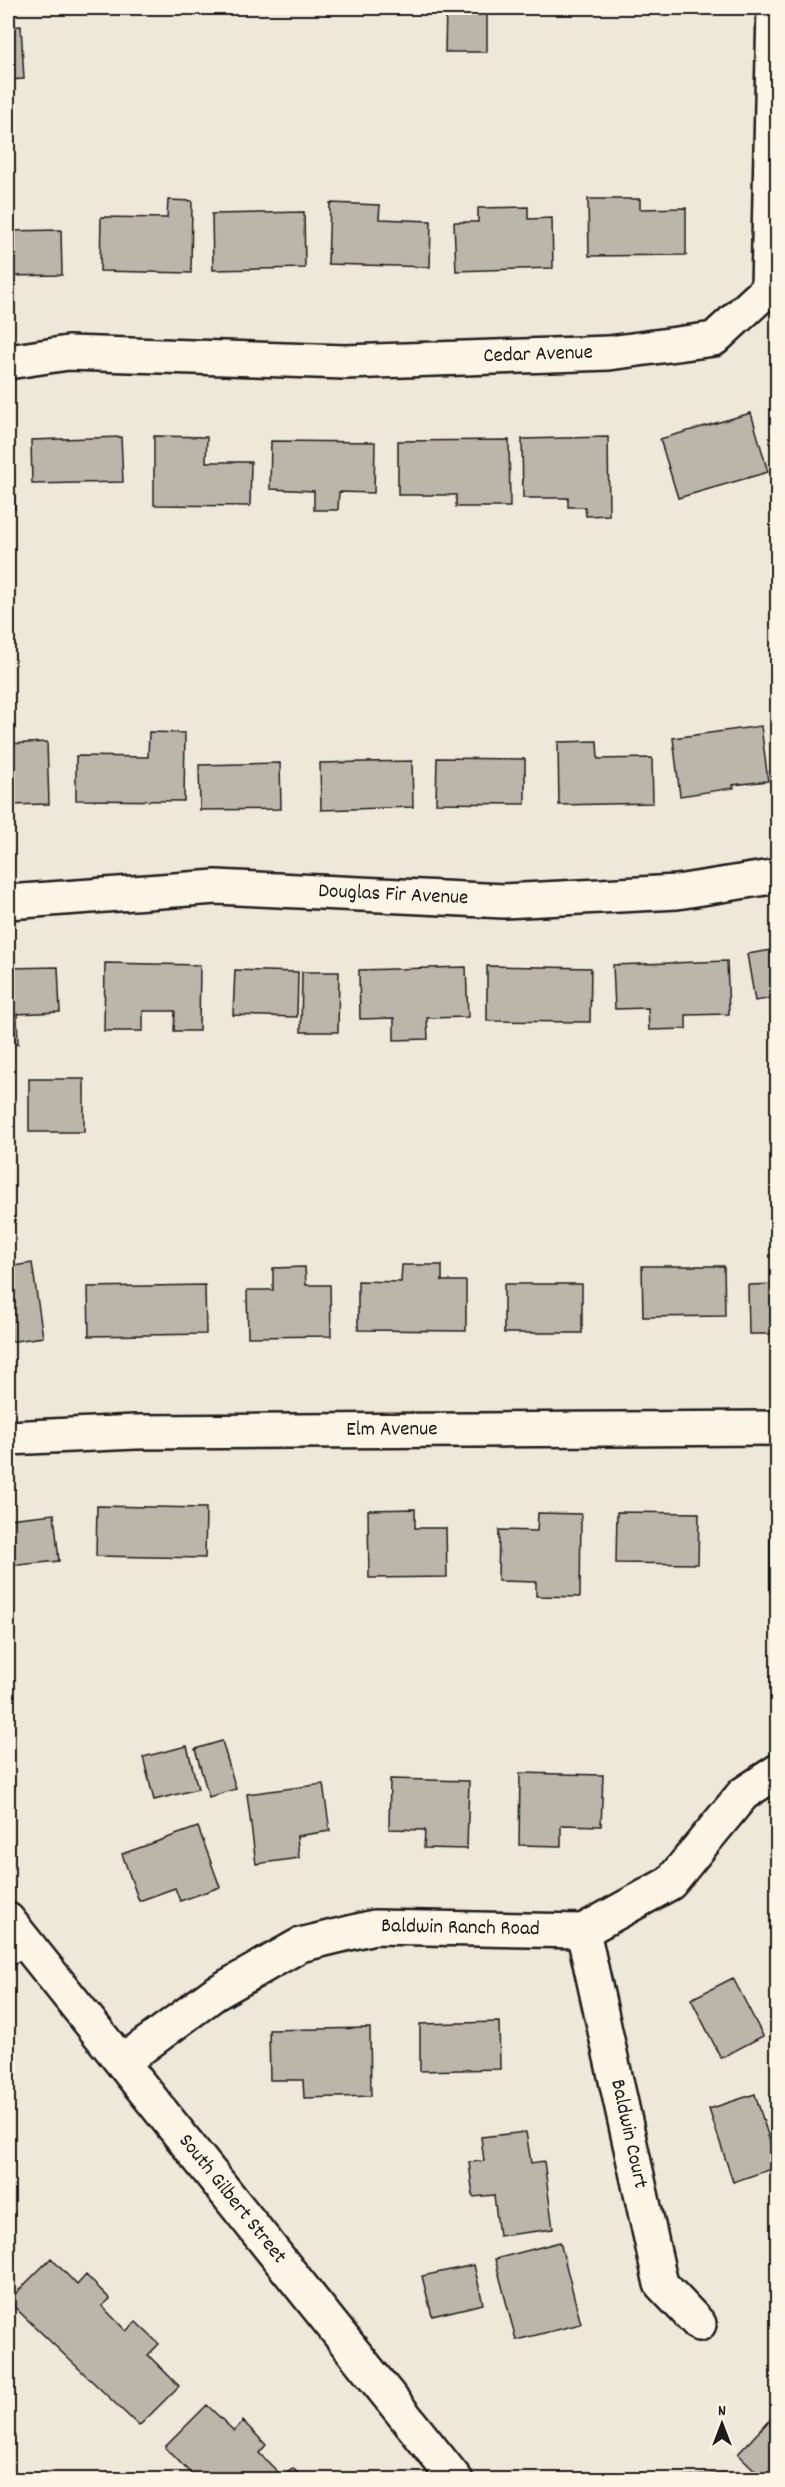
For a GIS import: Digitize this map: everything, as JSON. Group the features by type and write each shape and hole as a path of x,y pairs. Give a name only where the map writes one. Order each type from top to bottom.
{"street":[{"name":"Cedar Avenue","path":"8,362 68,353 369,361 609,353 714,339 768,289 774,8"},
{"name":"Douglas Fir Avenue","path":"8,902 216,886 504,901 677,892 777,876"},
{"name":"Elm Avenue","path":"8,1438 136,1432 777,1428"},
{"name":"Baldwin Ranch Road","path":"122,2062 214,1995 300,1945 374,1927 583,1931 670,1883 743,1794 777,1771"},
{"name":"Baldwin Court","path":"583,1931 661,2284 699,2324"},
{"name":"South Gilbert Street","path":"14,1940 122,2062 456,2480"}],"building":[{"path":"446,8 487,8 487,52 445,52"},
{"path":"21,26 24,79 8,80 8,27"},
{"path":"588,199 640,199 640,209 686,208 686,255 589,256"},
{"path":"168,200 192,201 191,273 100,271 101,217 167,218"},
{"path":"330,203 380,205 379,219 431,221 430,267 328,264"},
{"path":"528,207 528,219 552,218 553,268 456,271 454,222 478,222 478,208"},
{"path":"304,212 305,268 213,270 212,214"},
{"path":"61,230 62,275 8,276 8,231"},
{"path":"751,413 768,472 678,498 660,439"},
{"path":"154,436 207,437 206,462 251,462 250,506 154,505"},
{"path":"121,437 123,482 32,484 31,440"},
{"path":"608,437 609,515 586,516 585,507 568,507 568,498 523,498 522,439"},
{"path":"509,440 510,507 456,507 456,495 398,495 398,441"},
{"path":"271,441 375,442 374,493 339,492 338,510 314,510 314,491 270,489"},
{"path":"8,466 13,466 15,509 8,509"},
{"path":"761,726 768,781 733,785 734,788 680,796 673,738"},
{"path":"149,732 185,733 184,801 76,800 76,756 148,757"},
{"path":"597,741 598,759 652,758 653,803 559,805 558,742"},
{"path":"47,742 49,804 8,805 8,744"},
{"path":"437,758 525,759 525,804 436,803"},
{"path":"412,761 413,807 321,810 320,763"},
{"path":"280,763 281,809 200,810 199,765"},
{"path":"778,949 778,997 755,1001 747,954"},
{"path":"727,961 729,1014 686,1015 686,1029 649,1030 648,1008 615,1009 613,965"},
{"path":"105,963 200,965 199,1031 174,1031 175,1011 143,1011 143,1031 104,1031"},
{"path":"487,966 591,968 590,1022 487,1021"},
{"path":"58,967 60,1012 17,1014 18,1044 8,1045 8,968"},
{"path":"466,967 468,1017 427,1018 428,1039 394,1040 394,1018 360,1019 359,970"},
{"path":"235,970 298,972 297,1017 233,1015"},
{"path":"302,972 339,972 338,1032 301,1032"},
{"path":"29,1079 84,1079 84,1132 29,1132"},
{"path":"32,1263 43,1337 8,1342 8,1267"},
{"path":"402,1265 442,1265 442,1281 466,1281 466,1331 358,1330 358,1281 401,1282"},
{"path":"642,1266 724,1266 725,1316 643,1317"},
{"path":"305,1267 306,1285 330,1285 331,1336 248,1337 247,1290 273,1290 273,1268"},
{"path":"504,1284 582,1284 582,1333 504,1333"},
{"path":"778,1284 778,1334 749,1334 748,1285"},
{"path":"205,1285 206,1334 89,1336 88,1287"},
{"path":"97,1506 206,1508 205,1558 96,1556"},
{"path":"415,1509 415,1528 446,1528 447,1577 369,1578 368,1510"},
{"path":"617,1512 699,1513 698,1564 616,1563"},
{"path":"538,1513 581,1514 580,1597 536,1596 536,1582 498,1581 499,1530 537,1531"},
{"path":"54,1514 59,1561 8,1566 8,1519"},
{"path":"770,1538 778,1538 778,1592 770,1592"},
{"path":"222,1741 236,1789 209,1797 195,1749"},
{"path":"187,1746 198,1789 154,1800 143,1757"},
{"path":"520,1773 603,1775 601,1826 561,1825 561,1846 519,1845"},
{"path":"390,1779 469,1781 467,1849 424,1848 425,1830 389,1829"},
{"path":"323,1784 330,1831 297,1836 299,1858 256,1864 247,1794"},
{"path":"198,1827 220,1887 180,1901 175,1888 139,1901 122,1854"},
{"path":"733,1978 763,2036 721,2058 691,1999"},
{"path":"499,2022 500,2069 420,2071 420,2024"},
{"path":"370,2028 371,2096 304,2098 303,2080 270,2080 269,2030"},
{"path":"755,2094 778,2167 733,2182 709,2109"},
{"path":"526,2132 531,2163 544,2161 553,2229 499,2236 494,2195 473,2197 469,2162 484,2161 481,2137"},
{"path":"560,2242 581,2324 516,2340 495,2259"},
{"path":"51,2258 77,2285 86,2275 110,2299 102,2306 126,2331 136,2322 159,2344 148,2355 179,2386 139,2426 8,2301"},
{"path":"474,2265 483,2304 432,2316 422,2276"},
{"path":"207,2405 234,2431 243,2421 266,2445 259,2453 283,2477 293,2468 304,2480 197,2480 165,2447"},
{"path":"778,2411 778,2478 765,2480 738,2454"},
{"path":"724,2473 725,2480 679,2480 679,2478"}]}
